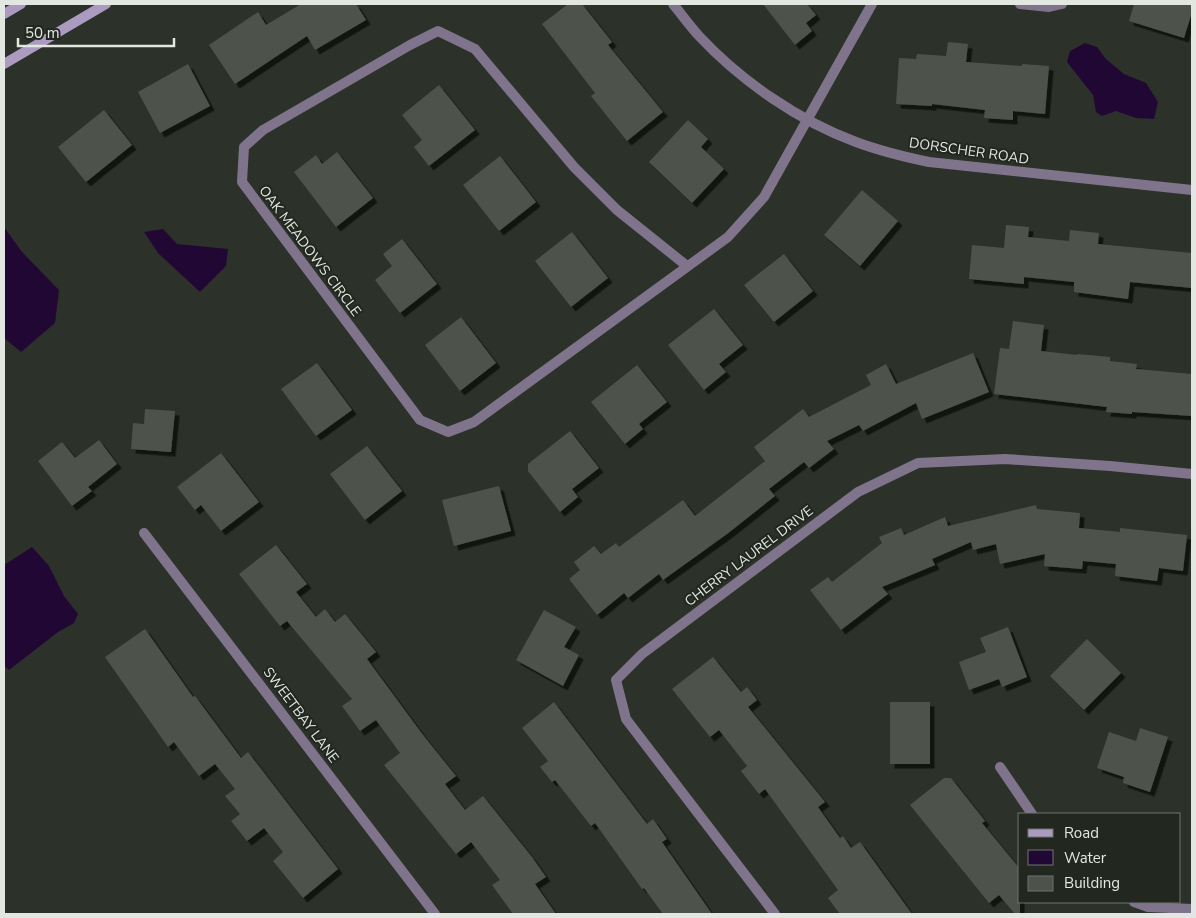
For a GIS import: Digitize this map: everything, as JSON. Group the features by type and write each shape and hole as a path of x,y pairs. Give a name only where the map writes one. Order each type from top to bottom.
{"main road":[{"path":"4,14 21,4"},
{"path":"4,64 106,4"}],"street":[{"name":"DORSCHER ROAD","path":"673,4 699,36 752,84 807,119 855,142 930,162 1192,190"},
{"name":"OAK MEADOWS CIRCLE","path":"687,266 617,210 574,167 475,49 438,31 410,45 264,130 244,147 242,182 420,420 448,432 474,422 728,237 764,197 872,4"},
{"path":"1020,4 1049,7 1062,4"},
{"name":"CHERRY LAUREL DRIVE","path":"775,914 626,719 616,680 642,654 858,492 918,463 1005,458 1192,474"},
{"name":"SWEETBAY LANE","path":"144,534 435,914"},
{"path":"1000,767 1031,813"},
{"path":"1137,903 1148,907 1192,909"}],"water":[{"path":"1085,43 1097,47 1106,59 1124,74 1146,83 1158,102 1154,119 1136,118 1116,111 1102,116 1096,112 1093,95 1067,62 1070,51"},
{"path":"4,227 22,252 59,290 55,323 21,352 4,338"},
{"path":"163,229 177,244 228,249 226,266 200,292 158,253 144,232"},
{"path":"32,547 49,566 64,596 78,614 74,623 58,632 9,670 4,666 4,565"}],"building":[{"path":"301,4 356,4 366,20 315,50 307,36 235,84 209,45 258,12 266,25"},
{"path":"568,4 582,4 612,42 608,45 663,112 627,141 591,96 595,93 542,24"},
{"path":"763,4 807,4 816,15 806,23 812,31 795,45"},
{"path":"1134,4 1192,4 1192,12 1184,38 1129,21"},
{"path":"948,42 968,44 966,62 1049,66 1045,114 1013,111 1013,120 984,118 985,110 932,104 932,106 896,104 899,58 916,59 917,54 946,56"},
{"path":"188,64 210,106 160,133 138,92"},
{"path":"439,85 475,130 429,166 414,147 422,140 402,115"},
{"path":"104,110 132,145 86,182 58,147"},
{"path":"688,120 708,139 701,147 724,169 692,203 649,162"},
{"path":"337,152 373,198 336,227 294,172 316,155 322,164"},
{"path":"500,156 536,202 499,231 463,185"},
{"path":"862,190 898,221 860,266 824,235"},
{"path":"1006,225 1029,227 1028,237 1069,241 1070,230 1099,233 1098,244 1192,253 1192,288 1130,282 1128,299 1074,292 1074,282 1024,277 1024,284 969,279 972,245 1004,248"},
{"path":"572,232 608,278 571,307 535,261"},
{"path":"402,239 437,284 400,313 375,280 392,266 383,254"},
{"path":"784,254 813,291 774,322 744,285"},
{"path":"714,309 743,345 719,364 726,372 704,390 668,345"},
{"path":"461,317 496,363 460,391 425,345"},
{"path":"1013,321 1044,325 1041,351 1110,357 1110,361 1137,364 1136,369 1192,374 1192,416 1106,412 1107,407 994,394 1000,348 1009,349"},
{"path":"973,353 989,392 922,419 916,403 863,431 859,425 827,441 834,449 809,468 804,462 769,489 775,496 727,534 663,580 659,574 628,598 624,593 597,615 569,579 580,570 574,562 594,546 601,554 616,543 619,547 683,500 695,516 765,461 754,447 803,409 809,417 871,385 866,375 886,364 896,384"},
{"path":"317,363 352,410 316,436 281,389"},
{"path":"637,365 667,402 639,424 643,429 625,444 591,402"},
{"path":"145,409 175,411 171,452 131,449 133,423 144,424"},
{"path":"570,431 599,468 572,489 578,497 560,512 528,471 528,464"},
{"path":"99,440 117,464 88,487 92,491 72,506 38,461 62,442 75,458"},
{"path":"367,446 402,491 365,520 330,474"},
{"path":"221,453 259,502 221,531 201,505 195,510 177,487"},
{"path":"499,486 511,531 454,546 442,500"},
{"path":"1036,505 1037,509 1080,513 1079,528 1120,532 1120,528 1187,535 1183,571 1159,568 1157,581 1115,576 1116,564 1083,561 1082,569 1044,566 1045,554 1000,564 996,544 973,550 971,542 932,559 935,565 882,587 888,594 841,630 810,590 828,577 832,582 882,543 879,537 901,528 904,535 945,517 948,526"},
{"path":"276,545 307,584 296,592 316,617 325,609 335,622 345,614 376,652 367,659 456,776 445,784 465,810 483,796 532,857 546,877 535,884 556,914 513,914 492,885 500,880 471,842 456,854 384,765 400,753 376,720 360,731 342,706 352,699 287,621 280,626 239,574"},
{"path":"544,610 576,627 564,647 579,655 563,686 516,660"},
{"path":"1008,627 1027,677 1002,687 999,679 969,690 959,662 986,652 980,638"},
{"path":"145,629 193,697 195,696 241,758 248,752 338,869 303,898 273,861 283,852 264,828 247,841 231,821 240,814 225,796 235,789 215,764 199,776 174,742 168,747 105,657"},
{"path":"1087,639 1121,673 1084,710 1050,676"},
{"path":"713,657 741,692 747,687 757,700 748,707 825,802 818,807 840,838 843,836 851,848 860,842 912,914 840,914 828,898 838,890 765,789 759,794 741,771 747,766 719,730 710,737 672,689"},
{"path":"554,702 647,824 653,819 667,839 662,842 712,914 663,914 644,888 642,889 595,823 591,826 555,780 552,782 540,767 548,761 522,728"},
{"path":"890,702 930,702 930,764 890,764"},
{"path":"1140,728 1168,737 1150,792 1123,783 1124,777 1097,768 1109,732 1136,741"},
{"path":"944,778 951,778 985,821 982,823 1018,867 1018,903 1020,903 1020,914 1015,914 999,895 989,903 910,805"}]}
